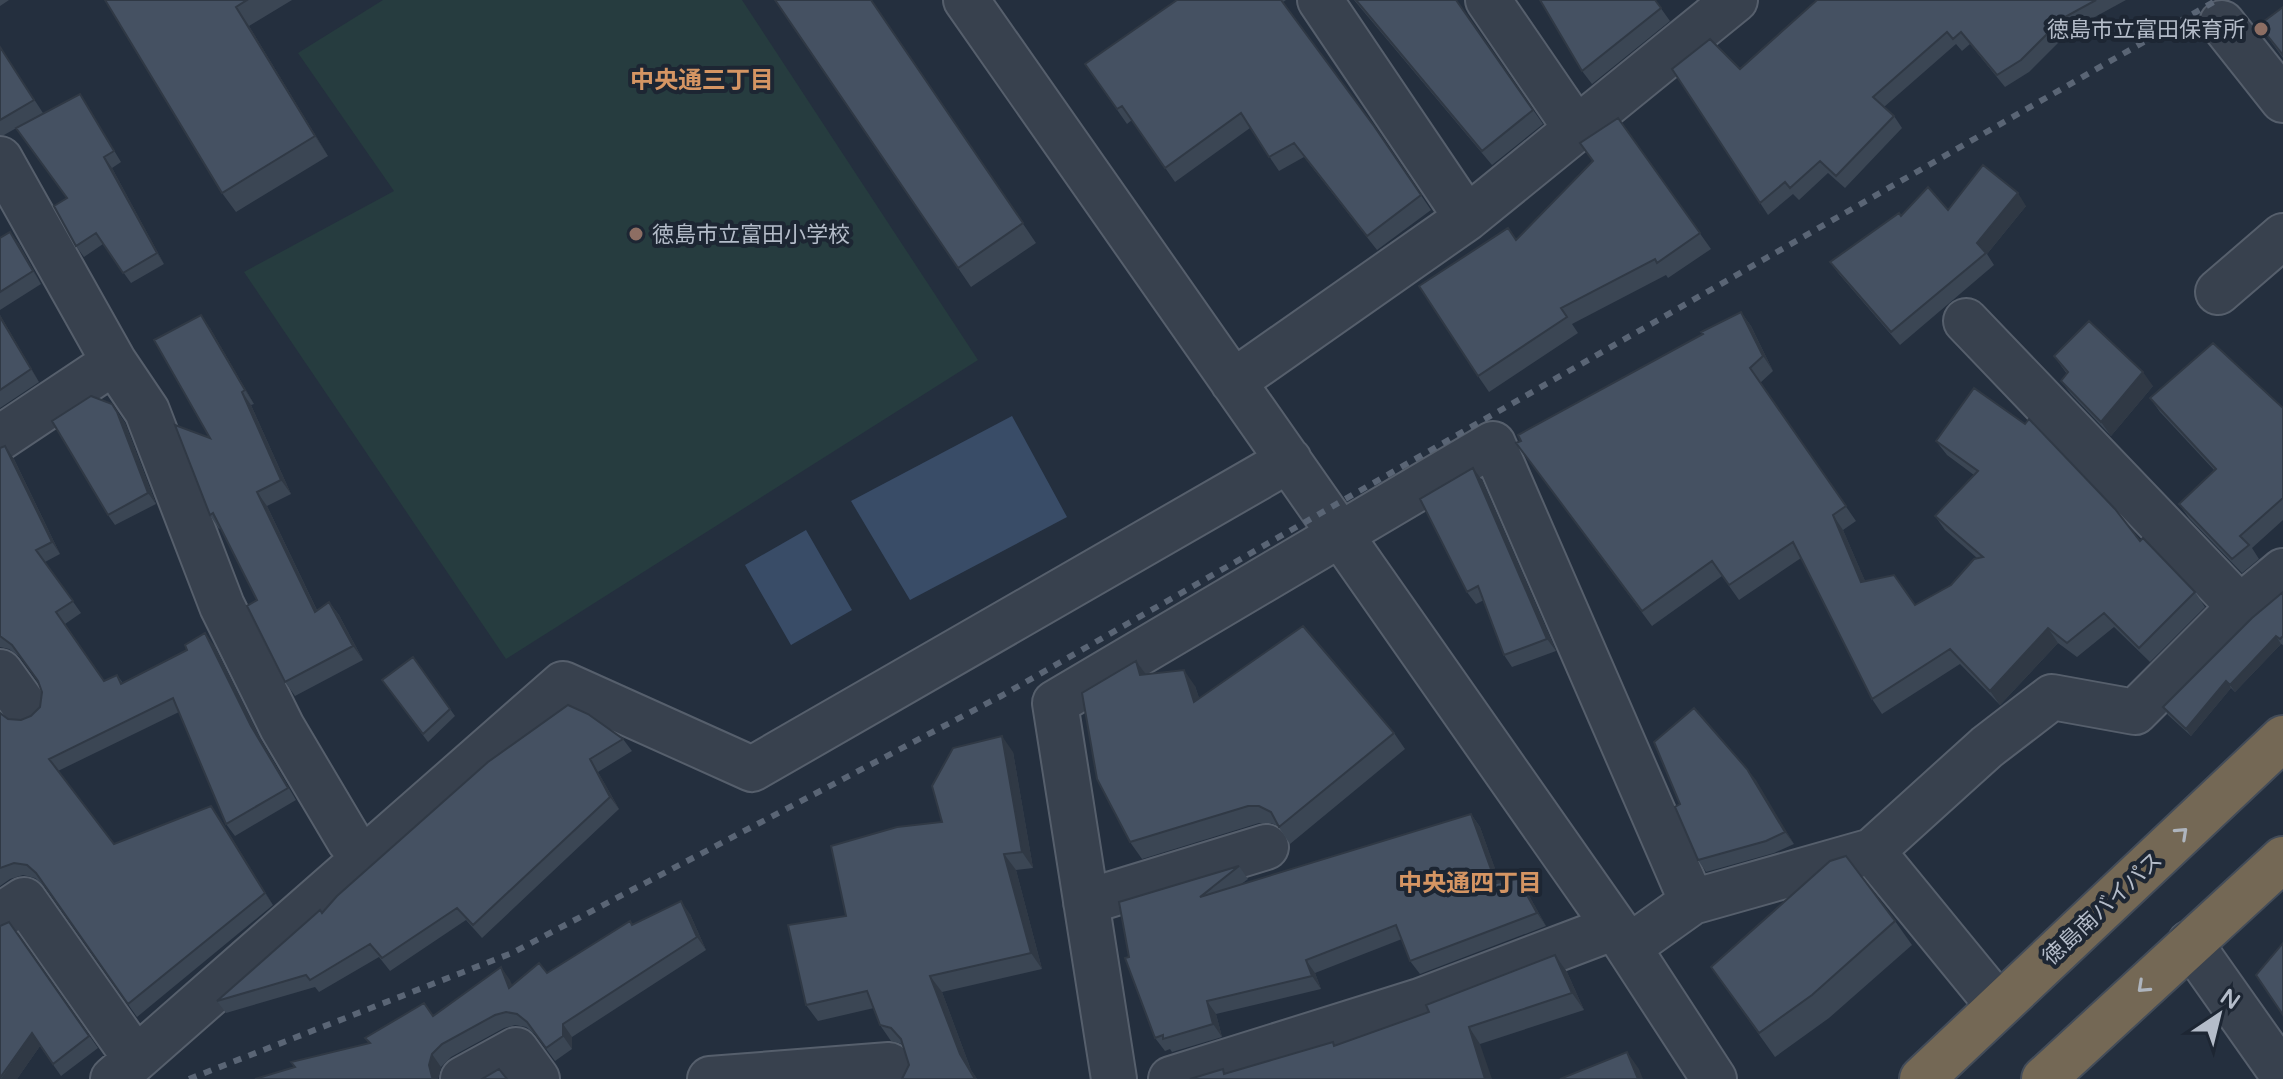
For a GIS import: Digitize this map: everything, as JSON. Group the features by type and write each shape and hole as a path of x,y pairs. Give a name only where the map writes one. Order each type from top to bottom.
{"highway":[{"name":"徳島南バイパス","path":"1922,1079 2283,738"},
{"path":"2044,1079 2283,859"}],"street":[{"path":"966,0 1622,937 1714,1079"},
{"path":"1320,0 1467,218"},
{"path":"1488,0 1575,127"},
{"path":"1233,382 1467,218 1575,127 1735,0"},
{"path":"2222,23 2283,100"},
{"path":"0,159 114,362 147,411 222,606 282,727 349,840 363,858"},
{"path":"2218,292 2283,236"},
{"path":"1966,321 2240,607"},
{"path":"0,438 114,362"},
{"path":"1114,1079 1055,703 1493,444 1692,902"},
{"path":"0,916 24,900 124,1069 563,684 752,769 1289,460"},
{"path":"1171,1079 1622,937 1692,902 1872,851 1987,747 2052,697 2135,712 2240,607 2283,571"},
{"path":"0,672 26,708"},
{"path":"1086,902 1266,847"},
{"path":"1872,851 1998,1005"},
{"path":"2190,943 2283,1075"},
{"path":"463,1079 516,1050 537,1079"},
{"path":"710,1079 889,1065 895,1079"}],"green space":[{"path":"383,0 742,0 978,360 506,659 244,272 394,191 298,53"}],"water":[{"path":"1012,416 1067,517 910,600 851,501"},
{"path":"806,530 852,610 791,645 745,565"}],"building":[{"path":"105,0 247,0 236,7 315,136 222,193"},
{"path":"775,0 871,0 1023,223 958,268"},
{"path":"1177,0 1281,0 1421,195 1367,236 1294,143 1269,157 1241,113 1165,168 1122,106 1117,109 1085,64"},
{"path":"1356,0 1456,0 1533,110 1482,151"},
{"path":"1540,0 1655,0 1661,8 1582,71"},
{"path":"1817,0 2096,0 2063,18 2021,60 1997,75 1961,32 1953,39 1947,32 1873,97 1894,116 1836,176 1820,161 1790,188 1785,182 1760,203 1672,69 1710,39 1740,69"},
{"path":"2283,7 2283,55 2259,25"},
{"path":"0,47 34,100 0,120"},
{"path":"80,94 114,151 104,157 157,253 123,273 96,233 76,246 54,206 67,198 16,128"},
{"path":"1618,118 1700,233 1657,263 1655,259 1561,308 1567,317 1478,376 1419,286 1508,228 1516,240 1593,161 1580,143"},
{"path":"1983,165 2018,193 1977,243 1986,253 1891,332 1830,262 1899,213 1901,216 1928,187 1948,210"},
{"path":"10,232 33,271 0,292 0,238"},
{"path":"1741,312 1763,356 1750,368 1846,506 1833,515 1861,582 1894,575 1915,605 1951,585 1974,559 1983,557 1935,516 1978,471 1936,441 1974,388 2025,424 2029,419 2115,509 2140,541 2143,538 2195,592 2139,648 2104,613 2067,643 2048,628 1990,691 1950,649 1872,699 1793,542 1729,585 1712,561 1642,611 1516,443 1521,441 1518,435"},
{"path":"201,315 245,390 242,392 281,480 257,492 315,612 329,602 353,646 285,682 247,606 257,600 213,513 210,515 175,425 210,438 154,340"},
{"path":"0,317 31,369 0,390"},
{"path":"2089,321 2143,372 2101,422 2061,381 2068,372 2054,356"},
{"path":"2213,343 2283,408 2283,498 2240,536 2249,545 2232,559 2179,504 2216,469 2150,398"},
{"path":"91,396 112,404 117,412 148,493 108,515 52,421"},
{"path":"5,446 52,542 36,550 73,601 56,612 104,681 117,675 121,684 187,650 185,645 205,633 251,726 288,788 226,824 173,698 49,759 114,844 211,806 265,893 128,1004 36,873 27,865 14,863 0,868 0,713 8,719 21,720 31,716 40,707 42,692 38,681 12,645 0,636 0,448"},
{"path":"1473,468 1547,639 1504,655 1478,586 1467,592 1420,499"},
{"path":"2283,592 2283,636 2280,639 2276,636 2230,685 2226,681 2186,729 2163,707 2252,618"},
{"path":"1303,626 1394,733 1279,827 1271,812 1259,806 1248,806 1130,842 1097,779 1082,693 1136,661 1140,675 1184,670 1194,702"},
{"path":"413,657 450,709 423,734 382,680"},
{"path":"568,705 588,714 623,739 590,759 610,797 473,925 457,908 382,958 370,944 310,980 306,975 217,1001 320,910 322,913 337,896 488,762"},
{"path":"1694,708 1747,769 1785,832 1766,841 1698,860 1675,807 1680,804 1654,742"},
{"path":"1002,736 1022,852 1004,854 1031,953 930,976 960,1054 975,1079 902,1079 909,1065 901,1039 891,1028 880,1025 867,991 806,1005 788,925 846,916 831,846 897,827 942,822 932,786 953,748"},
{"path":"1471,814 1496,883 1518,879 1537,913 1410,961 1396,925 1306,960 1312,976 1207,1001 1213,1024 1163,1039 1163,1035 1155,1038 1125,958 1129,957 1119,902 1239,866 1200,897"},
{"path":"1846,856 1895,921 1812,995 1759,1033 1711,967 1830,861"},
{"path":"681,901 697,937 563,1024 563,1036 546,1048 527,1022 517,1014 506,1012 442,1044 432,1054 429,1065 433,1079 255,1079 295,1067 291,1062 370,1043 365,1038 424,1003 433,1016 501,967 509,988 539,963 547,973 630,921 632,925"},
{"path":"9,922 89,1036 53,1064 32,1033 0,1078 0,926"},
{"path":"2283,943 2283,1015 2256,975"},
{"path":"1555,955 1572,993 1469,1027 1485,1079 1190,1079 1223,1069 1224,1074 1333,1042 1334,1046 1429,1012 1426,1005"},
{"path":"1627,1052 1638,1079 1560,1079"},
{"path":"499,1069 507,1079 482,1079"}],"railway":[{"path":"189,1079 512,953 1003,695 2217,0"}],"place":[{"name":"徳島市立富田保育所","path":"2261,29"},
{"name":"徳島市立富田小学校","path":"636,234"}],"district":[{"name":"中央通三丁目","path":"702,80"},
{"name":"中央通四丁目","path":"1470,883"}]}
